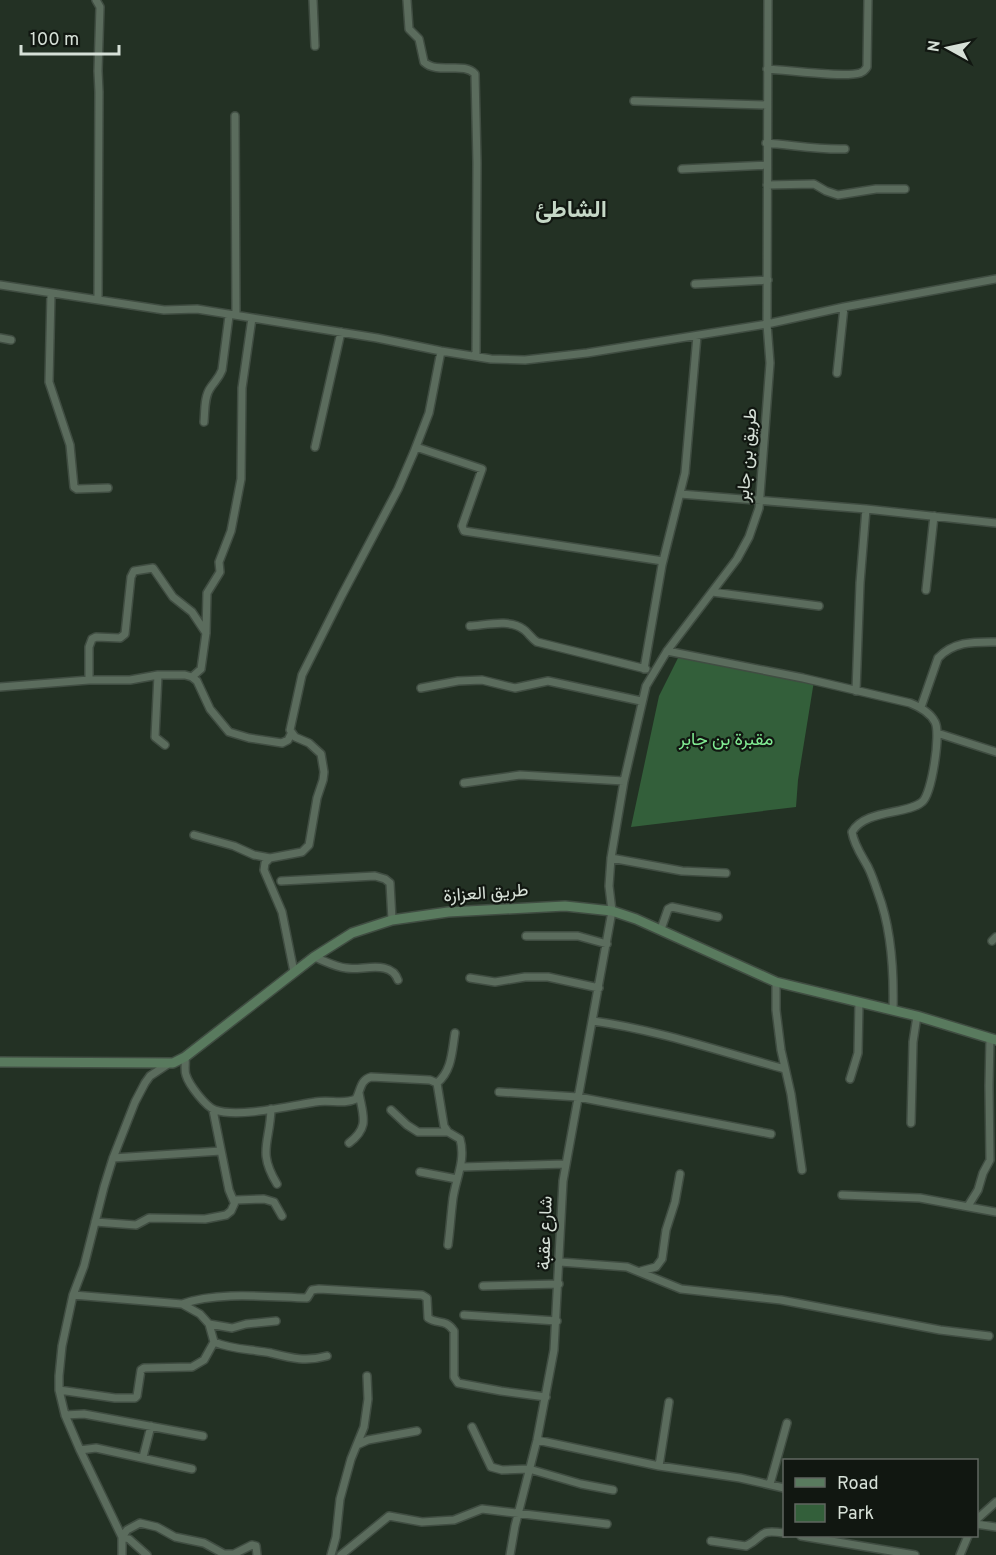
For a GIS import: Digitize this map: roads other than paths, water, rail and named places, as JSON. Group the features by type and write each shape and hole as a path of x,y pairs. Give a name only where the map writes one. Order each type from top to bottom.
{"street":[{"path":"96,0 100,7 98,298"},
{"path":"313,0 315,46"},
{"path":"407,0 409,29 419,39 424,62 434,68 469,69 476,74 476,356"},
{"name":"طريق بن جابر","path":"612,911 609,886 611,858 624,781 646,686 667,651 743,549 761,501 770,363 767,324 766,143 768,0"},
{"path":"768,69 838,74 858,74 864,71 867,67 868,0"},
{"path":"634,101 767,105"},
{"path":"204,422 206,396 222,370 232,315 235,116"},
{"path":"766,143 811,146 822,150 845,149"},
{"path":"682,169 767,165"},
{"path":"767,185 814,184 838,195 876,189 905,189"},
{"path":"0,285 98,298 164,310 197,309 441,351 525,360 767,324 844,307 996,279"},
{"path":"695,284 768,280"},
{"path":"51,292 49,382 70,446 74,487 77,489 108,488"},
{"path":"837,373 844,307"},
{"path":"192,677 201,669 206,633 207,593 220,572 219,562 231,531 241,479 242,388 252,318"},
{"path":"315,447 341,332"},
{"path":"644,669 663,561 680,494 687,452 697,336"},
{"path":"0,338 11,340"},
{"path":"0,687 89,680 130,680 158,675 192,677 197,681 210,709 229,732 249,738 282,743 288,740 302,675 398,489 416,447 429,413 441,351"},
{"path":"416,447 482,469 462,526 466,532 663,561"},
{"path":"680,494 866,509 996,523"},
{"path":"856,691 860,583 866,509"},
{"path":"926,590 934,516"},
{"path":"89,680 89,647 92,639 120,639 125,634 134,571 153,568 173,597 192,612 206,633"},
{"path":"712,592 819,606"},
{"path":"470,626 515,625 524,629 537,642 654,671"},
{"path":"921,707 938,658 944,652 957,645 996,642"},
{"path":"667,651 803,678 921,707 936,724 937,733 929,793 924,801 918,805 861,822 852,832 879,897 888,934 893,963 893,1010"},
{"path":"158,675 155,736 165,746"},
{"path":"421,688 458,681 482,680 520,688 538,681 548,681 641,701"},
{"path":"937,733 996,752"},
{"path":"194,835 270,858 303,852 309,845 324,772 321,754 309,743 291,734"},
{"path":"464,783 520,775 624,781"},
{"path":"270,858 265,863 265,875 282,912 294,972"},
{"path":"611,858 682,871 726,873"},
{"path":"281,881 375,876 385,879 390,883 392,920"},
{"name":"طريق العزازة","path":"0,1062 168,1064 185,1057 314,957 351,933 392,920 448,912 565,906 612,911 661,929 776,982 917,1016 993,1039"},
{"path":"661,929 665,914 672,907 718,917"},
{"name":"شارع عقبة","path":"510,1555 514,1526 537,1440 554,1350 565,1164 612,911"},
{"path":"526,936 578,936 607,944"},
{"path":"314,957 334,966 348,969 389,969 397,975 399,980"},
{"path":"470,978 495,982 525,977 548,977 599,988"},
{"path":"776,982 776,1010 781,1050 791,1094 802,1170"},
{"path":"850,1079 858,1053 859,1002"},
{"path":"911,1123 913,1042 917,1016"},
{"path":"593,1021 657,1033 785,1069"},
{"path":"437,1083 445,1077 449,1066 455,1033"},
{"path":"968,1206 978,1190 990,1160 988,1086 993,1039"},
{"path":"95,1222 136,1225 149,1218 205,1219 226,1215 231,1211 234,1202 229,1190 213,1110 196,1092 186,1075 185,1057"},
{"path":"123,1538 65,1415 59,1390 62,1346 113,1158 145,1083 150,1076 168,1064"},
{"path":"213,1110 228,1113 326,1100 350,1102 356,1099 366,1078 371,1077 430,1080 437,1083"},
{"path":"437,1083 444,1126 448,1132 460,1139 462,1167 457,1179 448,1245"},
{"path":"499,1092 578,1097 771,1134"},
{"path":"350,1143 360,1134 363,1126 359,1093"},
{"path":"271,1109 265,1154 267,1168 277,1184"},
{"path":"391,1110 418,1132 448,1132"},
{"path":"113,1158 221,1151"},
{"path":"462,1167 565,1164"},
{"path":"420,1172 457,1179"},
{"path":"642,1271 656,1267 662,1259 666,1230 675,1202 680,1174"},
{"path":"842,1195 920,1198 996,1212"},
{"path":"234,1202 264,1199 274,1202 282,1216"},
{"path":"560,1262 627,1267 642,1271 667,1285 681,1289 781,1300 940,1330 989,1336"},
{"path":"483,1286 559,1284"},
{"path":"74,1296 182,1304 198,1299 258,1295 307,1298 312,1290 319,1289 422,1295 427,1298 428,1318 444,1322 454,1331 454,1377 458,1383 546,1397"},
{"path":"59,1390 115,1398 135,1398 141,1370 144,1368 192,1367 204,1360 214,1342 209,1324 200,1314 182,1304"},
{"path":"464,1315 557,1321"},
{"path":"209,1324 232,1328 276,1321"},
{"path":"214,1342 229,1348 272,1354 283,1358 301,1359 327,1356"},
{"path":"331,1555 336,1537 340,1498 366,1414 367,1376"},
{"path":"659,1466 669,1402"},
{"path":"65,1415 84,1414 203,1436"},
{"path":"770,1484 787,1423"},
{"path":"143,1457 151,1426"},
{"path":"472,1427 491,1467 502,1470 530,1469 581,1485 614,1490"},
{"path":"357,1445 368,1440 417,1431"},
{"path":"537,1440 659,1466 740,1478 783,1488"},
{"path":"80,1450 96,1448 192,1469"},
{"path":"978,1520 996,1502"},
{"path":"340,1555 389,1516 422,1522 454,1520 482,1509 607,1524"},
{"path":"978,1522 996,1527"},
{"path":"122,1555 123,1538 127,1530 140,1523 147,1523 175,1537 209,1545 224,1554 234,1554 252,1545 256,1546 257,1555"},
{"path":"711,1541 746,1546 762,1533 770,1531 783,1533"},
{"path":"807,1537 915,1555"},
{"path":"960,1555 968,1537"},
{"path":"123,1538 129,1539 147,1555"}],"district":[{"name":"الشاطئ","path":"571,211"}],"park label":[{"name":"مقبرة بن جابر","path":"726,740"}]}
